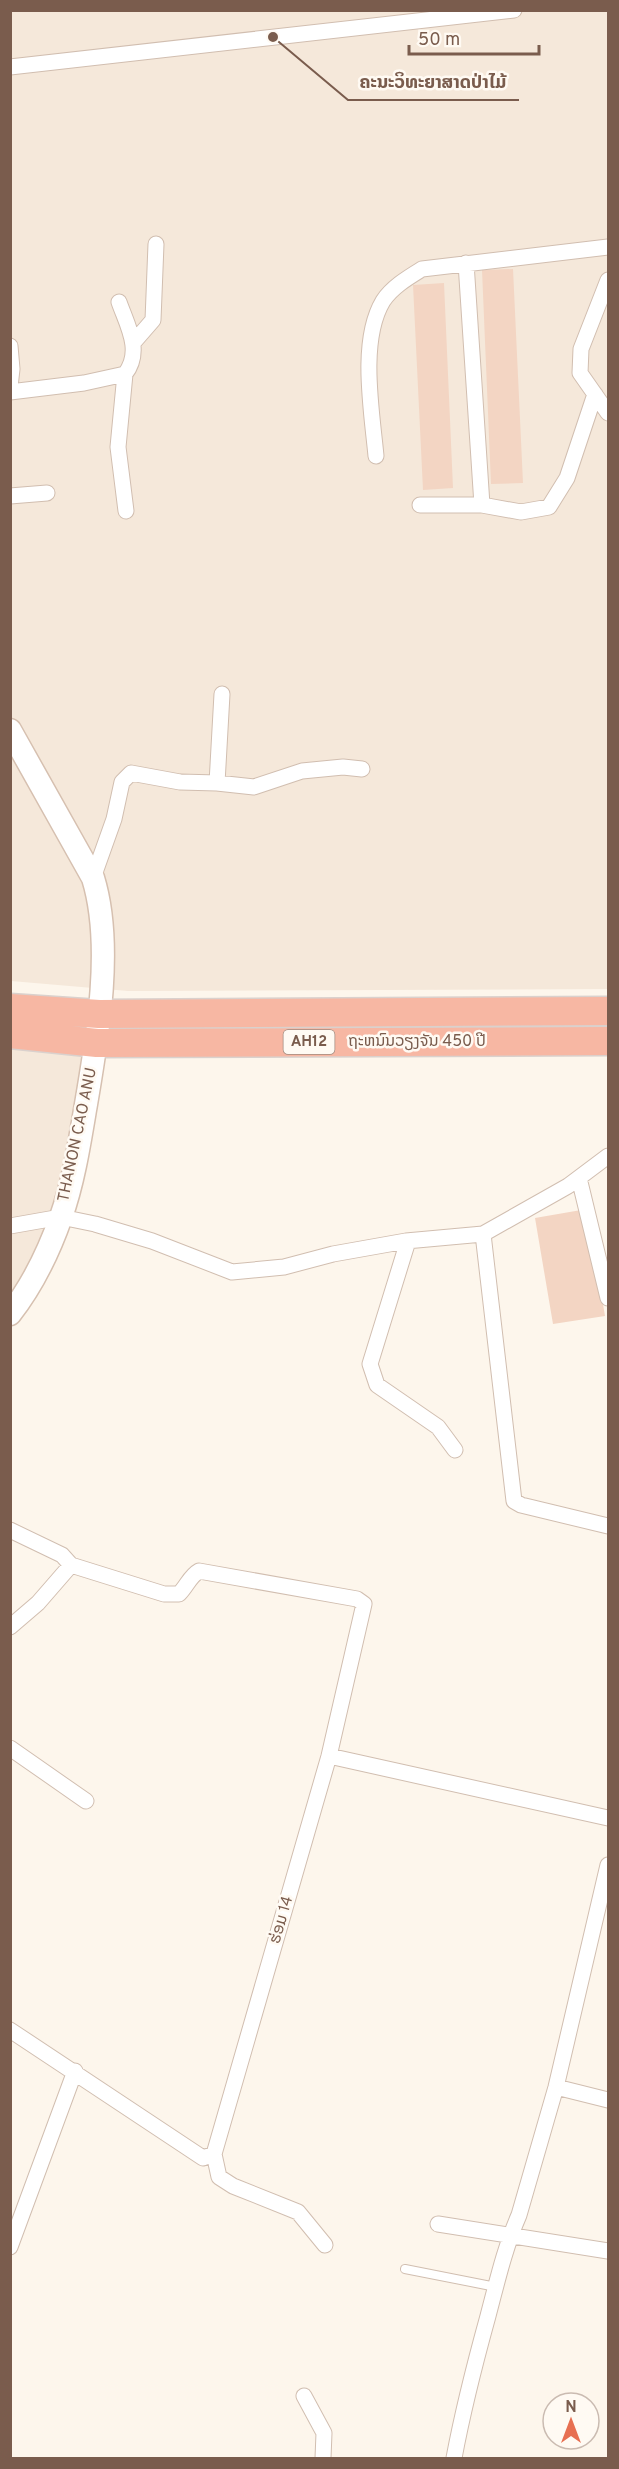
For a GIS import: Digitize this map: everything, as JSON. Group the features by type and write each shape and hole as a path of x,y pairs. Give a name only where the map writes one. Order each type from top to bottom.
{"highway":[{"name":"ຖະຫນົນວຽງຈັນ 450 ປີ","path":"10,1008 99,1014 609,1011"},
{"name":"ຖະຫນົນວຽງຈັນ 450 ປີ","path":"10,1034 96,1043 609,1041"}],"street":[{"path":"10,67 514,10"},
{"path":"133,343 153,320 156,244"},
{"path":"376,456 368,371 373,331 383,301 402,282 422,268 609,246"},
{"path":"466,263 482,505"},
{"path":"609,280 581,349 580,373 609,413"},
{"path":"118,302 133,343 134,358 124,374 118,447 126,511"},
{"path":"10,346 12,369 10,387"},
{"path":"10,392 84,383 124,374"},
{"path":"420,505 482,505 521,512 549,507 567,478 595,394"},
{"path":"10,496 47,493"},
{"path":"217,783 222,694"},
{"name":"THANON CAO ANU","path":"10,730 93,878 103,925 96,1043 76,1160 61,1217 27,1292 10,1314"},
{"path":"93,878 114,819 122,782 131,773 180,782 254,787 302,771 343,767 362,769"},
{"path":"10,1226 61,1217 95,1224 152,1241 232,1272 284,1267 333,1254 408,1241 483,1234 579,1178 609,1156"},
{"path":"579,1178 609,1298"},
{"path":"483,1234 514,1501 521,1505 609,1526"},
{"path":"408,1241 370,1364 377,1385 438,1427 455,1450"},
{"path":"10,1530 62,1555 71,1565 39,1603 10,1627"},
{"name":"ຮ່ອມ 14","path":"71,1565 164,1594 179,1593 188,1585 192,1575 199,1570 357,1599 364,1604 329,1756 214,2154"},
{"path":"10,1748 86,1801"},
{"path":"329,1756 609,1818"},
{"path":"454,2458 464,2403 510,2235 519,2215 556,2087 609,1866"},
{"path":"10,2030 203,2158 214,2154 219,2177 233,2186 298,2212 325,2245"},
{"path":"10,2247 75,2071"},
{"path":"556,2087 609,2100"},
{"path":"438,2224 609,2251"},
{"path":"304,2396 324,2433 323,2458"}],"lane":[{"path":"405,2269 496,2287"}],"shaded area":[{"path":"10,11 608,11 608,989 128,991 11,981"},
{"path":"11,1034 97,1043 76,1160 11,1314"}],"building":[{"path":"513,269 523,483 491,484 482,270"},
{"path":"444,283 453,488 423,490 413,285"},
{"path":"587,1209 605,1316 553,1324 535,1218"}],"place":[{"name":"ຄະນະວິທະຍາສາດປ່າໄມ້","path":"273,37"}]}
